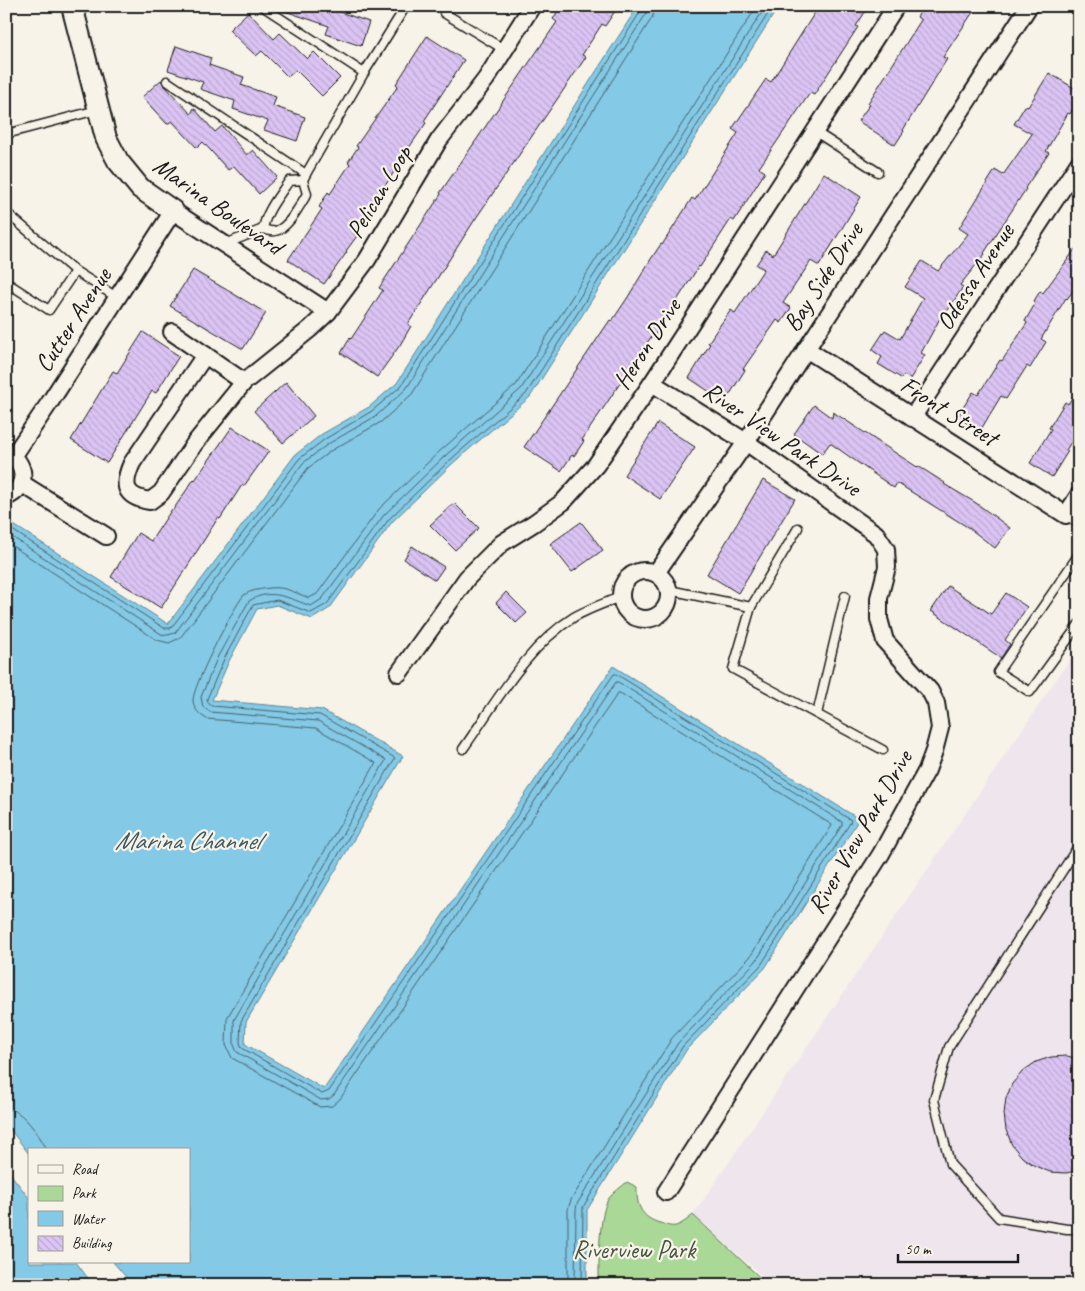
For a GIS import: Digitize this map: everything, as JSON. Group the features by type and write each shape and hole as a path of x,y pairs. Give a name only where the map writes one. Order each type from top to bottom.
{"street":[{"name":"Marina Boulevard","path":"72,6 106,138 118,162 140,188 328,312"},
{"name":"Pelican Loop","path":"205,354 132,463 126,476 126,488 132,496 150,502 161,493 195,443 244,382 310,329 328,312 367,260 439,140 486,79 532,6"},
{"name":"Heron Drive","path":"399,673 466,578 502,543 563,502 596,465 652,383 896,6"},
{"name":"Bay Side Drive","path":"656,573 746,442 1028,6"},
{"name":"Odessa Avenue","path":"912,418 1079,163"},
{"name":"Cutter Avenue","path":"10,453 118,298 173,211"},
{"path":"172,332 244,382"},
{"name":"Front Street","path":"806,349 1072,519"},
{"name":"River View Park Drive","path":"652,383 746,442 876,534 886,550 887,567 880,598 879,618 885,641 930,691 936,703 940,728 927,770 881,854 666,1192"},
{"path":"6,497 17,490 21,484 23,472 18,460 10,453"},
{"path":"21,484 106,536"},
{"path":"1072,519 1079,495"},
{"path":"641,571 656,573 662,578 668,590 669,600 663,611 656,617 644,620 628,613 620,597 624,583 631,575 641,571"}],"lane":[{"path":"262,6 364,72"},
{"path":"225,244 263,229 273,232 282,229 296,211 306,194 304,177 364,72 406,6"},
{"path":"444,12 505,50"},
{"path":"167,81 304,177"},
{"path":"6,134 99,110"},
{"path":"814,131 878,172"},
{"path":"263,229 264,221 289,181 304,177"},
{"path":"7,215 75,271 118,298"},
{"path":"6,282 49,310 75,271"},
{"path":"798,528 751,607 733,669 883,750"},
{"path":"1079,554 998,672 1030,692 1079,624"},
{"path":"668,590 751,607"},
{"path":"817,714 845,596"},
{"path":"463,749 528,656 558,628 575,616 620,597"},
{"path":"1079,845 949,1047 934,1100 950,1164 999,1218 1067,1229 1079,1229"}],"shaded area":[{"path":"1079,646 1079,1285 773,1285 693,1215"}],"green space":[{"name":"Riverview Park","path":"627,1182 637,1187 639,1205 649,1218 674,1226 683,1223 693,1215 768,1285 599,1285 600,1240 605,1206 609,1198"}],"water":[{"name":"Marina Channel","path":"638,6 779,6 530,397 452,464 392,522 330,608 312,619 277,605 257,609 229,661 212,700 322,710 403,756 246,1022 245,1044 324,1089 613,666 859,819 765,968 687,1049 587,1210 587,1285 133,1285 115,1264 190,1264 190,1148 28,1148 28,1153 6,1124 6,520 168,624 295,455 322,434 369,407 397,383"},
{"path":"6,1168 28,1197 28,1264 77,1264 93,1285 6,1285"}],"building":[{"path":"276,6 335,6 334,10 369,22 361,46 326,34 329,26 276,8"},
{"path":"561,6 607,6 615,11 605,26 602,24 582,55 586,57 474,221 408,324 411,326 400,345 377,377 341,353 383,290 379,288 440,193 557,22 553,19"},
{"path":"819,6 869,6 856,26 858,27 814,95 810,93 759,168 765,172 734,221 731,219 699,266 677,303 655,335 653,334 582,440 584,441 574,456 572,455 561,471 524,447 610,320 612,321 692,198 695,200 738,133 732,129 766,79 771,82"},
{"path":"924,6 977,6 943,57 947,59 895,145 858,121 921,20 917,17"},
{"path":"248,12 274,39 280,33 307,59 314,52 340,78 322,96 296,70 288,77 262,51 256,56 229,30"},
{"path":"427,36 464,60 424,121 426,123 393,171 377,198 379,199 369,214 367,213 354,234 357,236 347,252 324,284 288,260 322,209 319,207 328,192 330,194 350,164 348,162 358,147 356,146 398,86 396,84"},
{"path":"176,46 211,58 209,65 244,77 241,85 276,97 273,106 305,117 297,141 264,130 268,121 233,109 235,101 200,89 203,82 168,70"},
{"path":"1049,73 1079,91 1079,99 1070,114 1068,113 1046,151 1049,153 1025,188 985,254 960,285 963,287 946,313 944,311 921,353 925,355 910,379 904,375 901,378 878,364 882,357 872,350 885,330 900,339 923,298 905,287 922,261 938,271 968,234 959,228 995,170 1003,175 1032,134 1014,124 1025,106 1028,107"},
{"path":"161,80 191,114 194,108 215,132 222,126 247,155 253,150 277,177 259,194 234,166 228,170 203,142 197,148 172,121 167,124 142,97"},
{"path":"824,173 861,197 819,266 811,261 783,303 791,308 781,323 777,320 743,369 745,370 725,402 689,378 718,328 731,310 735,313 764,269 756,265 766,250 773,255"},
{"path":"1079,244 1079,283 1066,298 1041,339 1046,342 1030,368 1027,366 1006,399 1001,396 980,431 957,417 973,392 978,395 1000,360 1002,361 1027,323 1025,321 1040,291 1043,293"},
{"path":"193,270 266,313 243,349 170,306"},
{"path":"143,332 179,356 156,393 152,391 107,463 71,440 113,371 117,373"},
{"path":"286,382 314,416 283,443 254,411"},
{"path":"1079,387 1079,430 1052,477 1030,463 1065,402 1068,404"},
{"path":"814,405 832,418 833,412 976,503 1010,528 995,548 969,528 897,483 894,488 830,443 822,454 794,434"},
{"path":"658,423 695,447 660,499 624,475"},
{"path":"232,427 269,451 244,486 242,485 220,519 218,518 161,608 111,577 138,533 151,541"},
{"path":"763,480 795,499 738,593 707,574"},
{"path":"454,503 479,528 455,550 430,525"},
{"path":"581,522 603,550 572,572 550,544"},
{"path":"412,546 444,567 435,580 404,559"},
{"path":"948,586 991,614 1006,593 1027,607 1005,640 1010,644 1001,658 931,611"},
{"path":"506,592 527,613 516,623 496,603"},
{"path":"1067,1056 1079,1059 1079,1170 1066,1173 1050,1172 1035,1166 1022,1157 1012,1145 1006,1130 1004,1114 1006,1098 1012,1084 1023,1071 1036,1062 1051,1057"}]}
